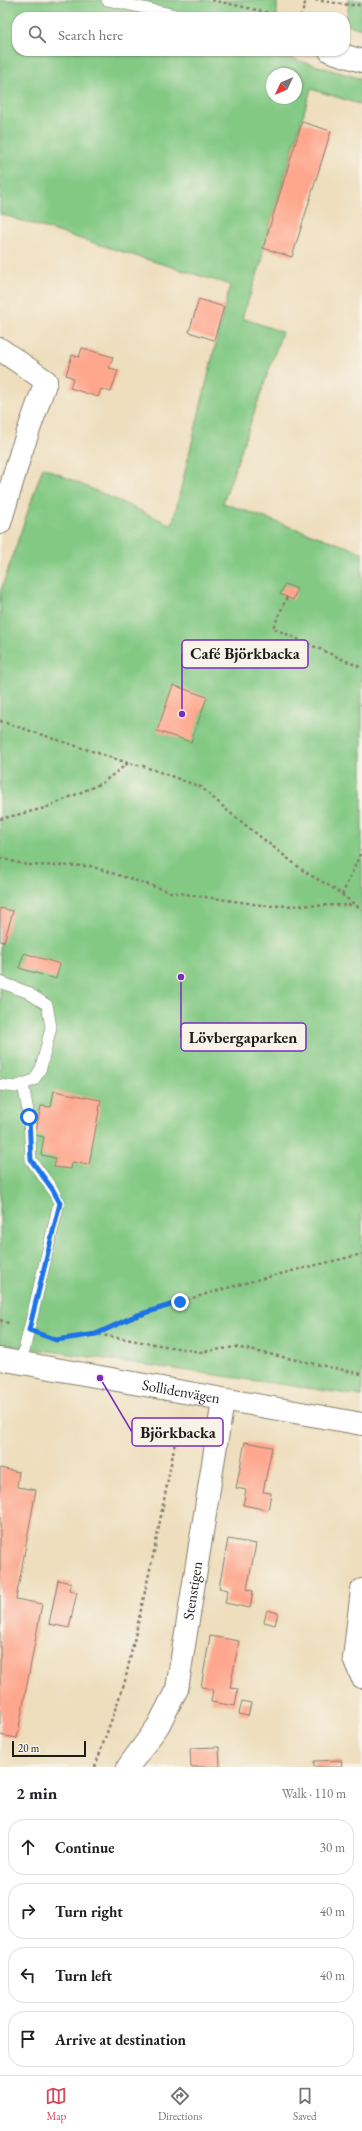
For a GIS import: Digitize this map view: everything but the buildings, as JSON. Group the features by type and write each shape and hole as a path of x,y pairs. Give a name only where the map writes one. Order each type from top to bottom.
{"street":[{"path":"346,56 362,61"},
{"path":"0,349 46,382 0,523"},
{"name":"Sollidenvägen","path":"0,1359 223,1401 362,1424"},
{"name":"Stenstigen","path":"128,1767 158,1726 177,1689 223,1401"},
{"path":"362,1590 354,1658 362,1677"}],"lane":[{"path":"107,0 162,12"},
{"path":"0,982 27,992 47,1005 52,1027 41,1068 34,1080 15,1087 0,1085"},
{"path":"21,1363 60,1203 53,1190 31,1160 29,1117 23,1084"}],"path":[{"path":"212,0 266,12"},
{"path":"302,12 306,0"},
{"path":"315,0 349,5 362,4"},
{"path":"287,597 273,628 362,668"},
{"path":"0,722 128,763 143,766 201,787 305,872 342,895 362,910"},
{"path":"0,819 45,808 102,783 128,763"},
{"path":"342,895 362,850"},
{"path":"0,858 26,865 90,866 171,892 268,906 355,905"},
{"path":"0,1320 56,1340 96,1334 135,1316 230,1286 362,1254"},
{"path":"96,1334 200,1352 236,1347 362,1374"},
{"path":"95,1767 125,1681 155,1547 180,1417"}],"green space":[{"path":"0,0 277,0 277,12 12,12 12,56 277,56 277,59 290,58 362,79 362,105 311,89 263,248 262,261 242,318 282,332 223,503 362,552 362,1396 0,1344 0,593 43,467 172,525 230,285 0,214"},
{"path":"347,0 362,0 362,29 350,25 350,12 348,12 349,5"}],"place":[{"name":"Café Björkbacka","path":"182,714"},
{"name":"Lövbergaparken","path":"181,977"},
{"name":"Björkbacka","path":"100,1378"}],"route":[{"path":"29,1117 31,1160 53,1190 60,1203 29,1330 56,1340 96,1334 135,1316 180,1302"}]}
